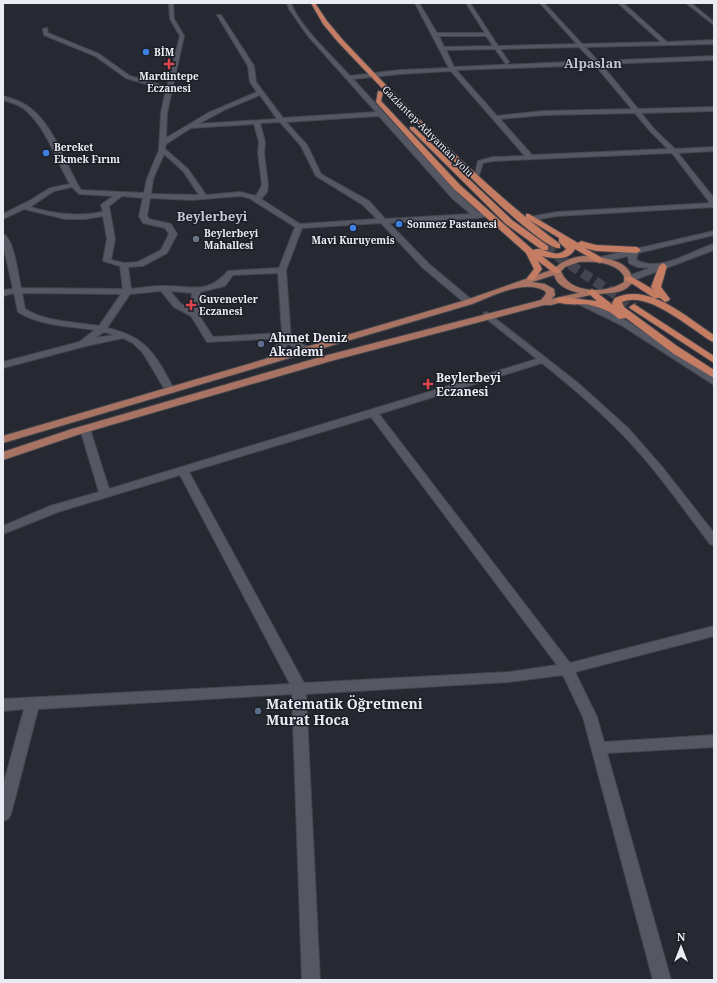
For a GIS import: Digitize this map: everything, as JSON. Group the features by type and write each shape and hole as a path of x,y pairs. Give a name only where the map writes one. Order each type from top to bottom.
{"highway":[{"name":"Gaziantep-Adıyaman yolu","path":"305,3 312,16 365,76 522,220 557,246"},
{"name":"Gaziantep-Adıyaman yolu","path":"313,3 318,14 373,74 383,91 434,150 509,222 545,248"},
{"path":"497,224 540,253 560,256 570,251 568,244 532,219 492,188 397,94 383,91 378,101 457,187 497,224 523,247 557,271"},
{"path":"532,219 600,260"},
{"path":"541,224 582,244 601,249 637,250"},
{"path":"523,247 535,262 538,269 532,278"},
{"path":"663,266 656,286 668,303"},
{"path":"629,279 668,303 714,339"},
{"path":"592,292 622,317"},
{"path":"678,352 620,309 617,303 618,300 630,295 650,299 714,339"},
{"path":"560,300 577,300 598,304 622,317 714,375"},
{"path":"714,352 639,306 714,360"}],"main road":[{"path":"3,440 469,302 515,286 532,278 557,271 562,265 572,260 600,260 621,267 626,271 629,279 626,286 616,290 592,292 487,315 278,372 85,429 3,450"},
{"path":"557,271 558,277 565,284 577,289 592,292"},
{"path":"515,286 532,284 547,288 551,291 550,295 544,302"},
{"path":"3,456 48,439"}],"street":[{"path":"122,194 104,205 107,213 111,239 107,261 124,266 140,264 164,251 173,234 168,226 145,220 142,216 150,179 163,146 164,113 168,89 182,36 172,19 172,3"},
{"path":"289,3 291,9 310,35 380,114 456,197 478,216"},
{"path":"416,3 436,35 452,69 529,156"},
{"path":"468,3 498,47 506,62"},
{"path":"542,3 606,73 636,111 673,150 714,204"},
{"path":"620,3 665,43"},
{"path":"688,3 714,24"},
{"path":"219,16 251,66 253,82 282,121 304,145 318,175 366,203 384,220 426,266 469,302"},
{"path":"45,29 46,34 97,55 128,77 168,89"},
{"path":"436,35 489,34"},
{"path":"443,49 714,42"},
{"path":"460,68 714,58"},
{"path":"349,78 373,74 452,69 506,62 551,64"},
{"path":"163,146 189,126 237,101 260,93"},
{"path":"3,98 25,107 38,120 58,152 67,176 79,192 185,197 240,194 257,199 299,226 488,215"},
{"path":"496,118 538,114 714,109"},
{"path":"189,126 380,114"},
{"path":"257,122 262,142 261,153 265,185 264,192 257,199"},
{"path":"163,146 197,184 203,196"},
{"path":"477,174 480,162 482,161 529,156 714,149"},
{"path":"3,217 24,207 52,189 74,185"},
{"path":"532,219 557,214 714,204"},
{"path":"24,207 54,217 87,218 107,213"},
{"path":"270,361 288,338 282,270 299,226"},
{"path":"600,260 637,250 714,233"},
{"path":"3,236 9,249 21,310 38,319 100,330 122,335 135,340 148,354 170,391"},
{"path":"629,279 714,247"},
{"path":"637,250 632,254 631,258 635,263 645,266 663,266"},
{"path":"82,344 100,330 127,292 124,266"},
{"path":"3,293 18,290 127,292 163,288 196,291 222,284 231,273 282,270"},
{"path":"163,288 178,304 194,314 210,340 288,338 307,350"},
{"path":"194,314 196,291"},
{"path":"577,300 624,323 714,382"},
{"path":"487,315 544,360 625,431 672,487 714,541"},
{"path":"3,365 122,335"},
{"path":"3,530 54,509 544,360"},
{"path":"373,413 567,669 590,717 662,980"},
{"path":"85,429 105,494"},
{"path":"183,471 299,687 311,980"},
{"path":"3,705 299,687 509,677 567,669 714,631"},
{"path":"3,814 32,704"},
{"path":"598,748 714,741"}],"tunnel":[{"path":"545,248 634,307"}],"place":[{"name":"BİM","path":"146,52"},
{"name":"Mardintepe Eczanesi","path":"169,64"},
{"name":"Bereket Ekmek Fırını","path":"46,153"},
{"name":"Sonmez Pastanesi","path":"399,224"},
{"name":"Mavi Kuruyemis","path":"353,228"},
{"name":"Beylerbeyi Mahallesi","path":"196,239"},
{"name":"Guvenevler Eczanesi","path":"191,305"},
{"name":"Ahmet Deniz Akademi","path":"261,344"},
{"name":"Beylerbeyi Eczanesi","path":"428,384"},
{"name":"Matematik Öğretmeni Murat Hoca","path":"258,711"}],"district":[{"name":"Alpaslan","path":"593,63"},
{"name":"Beylerbeyi","path":"212,216"}]}
